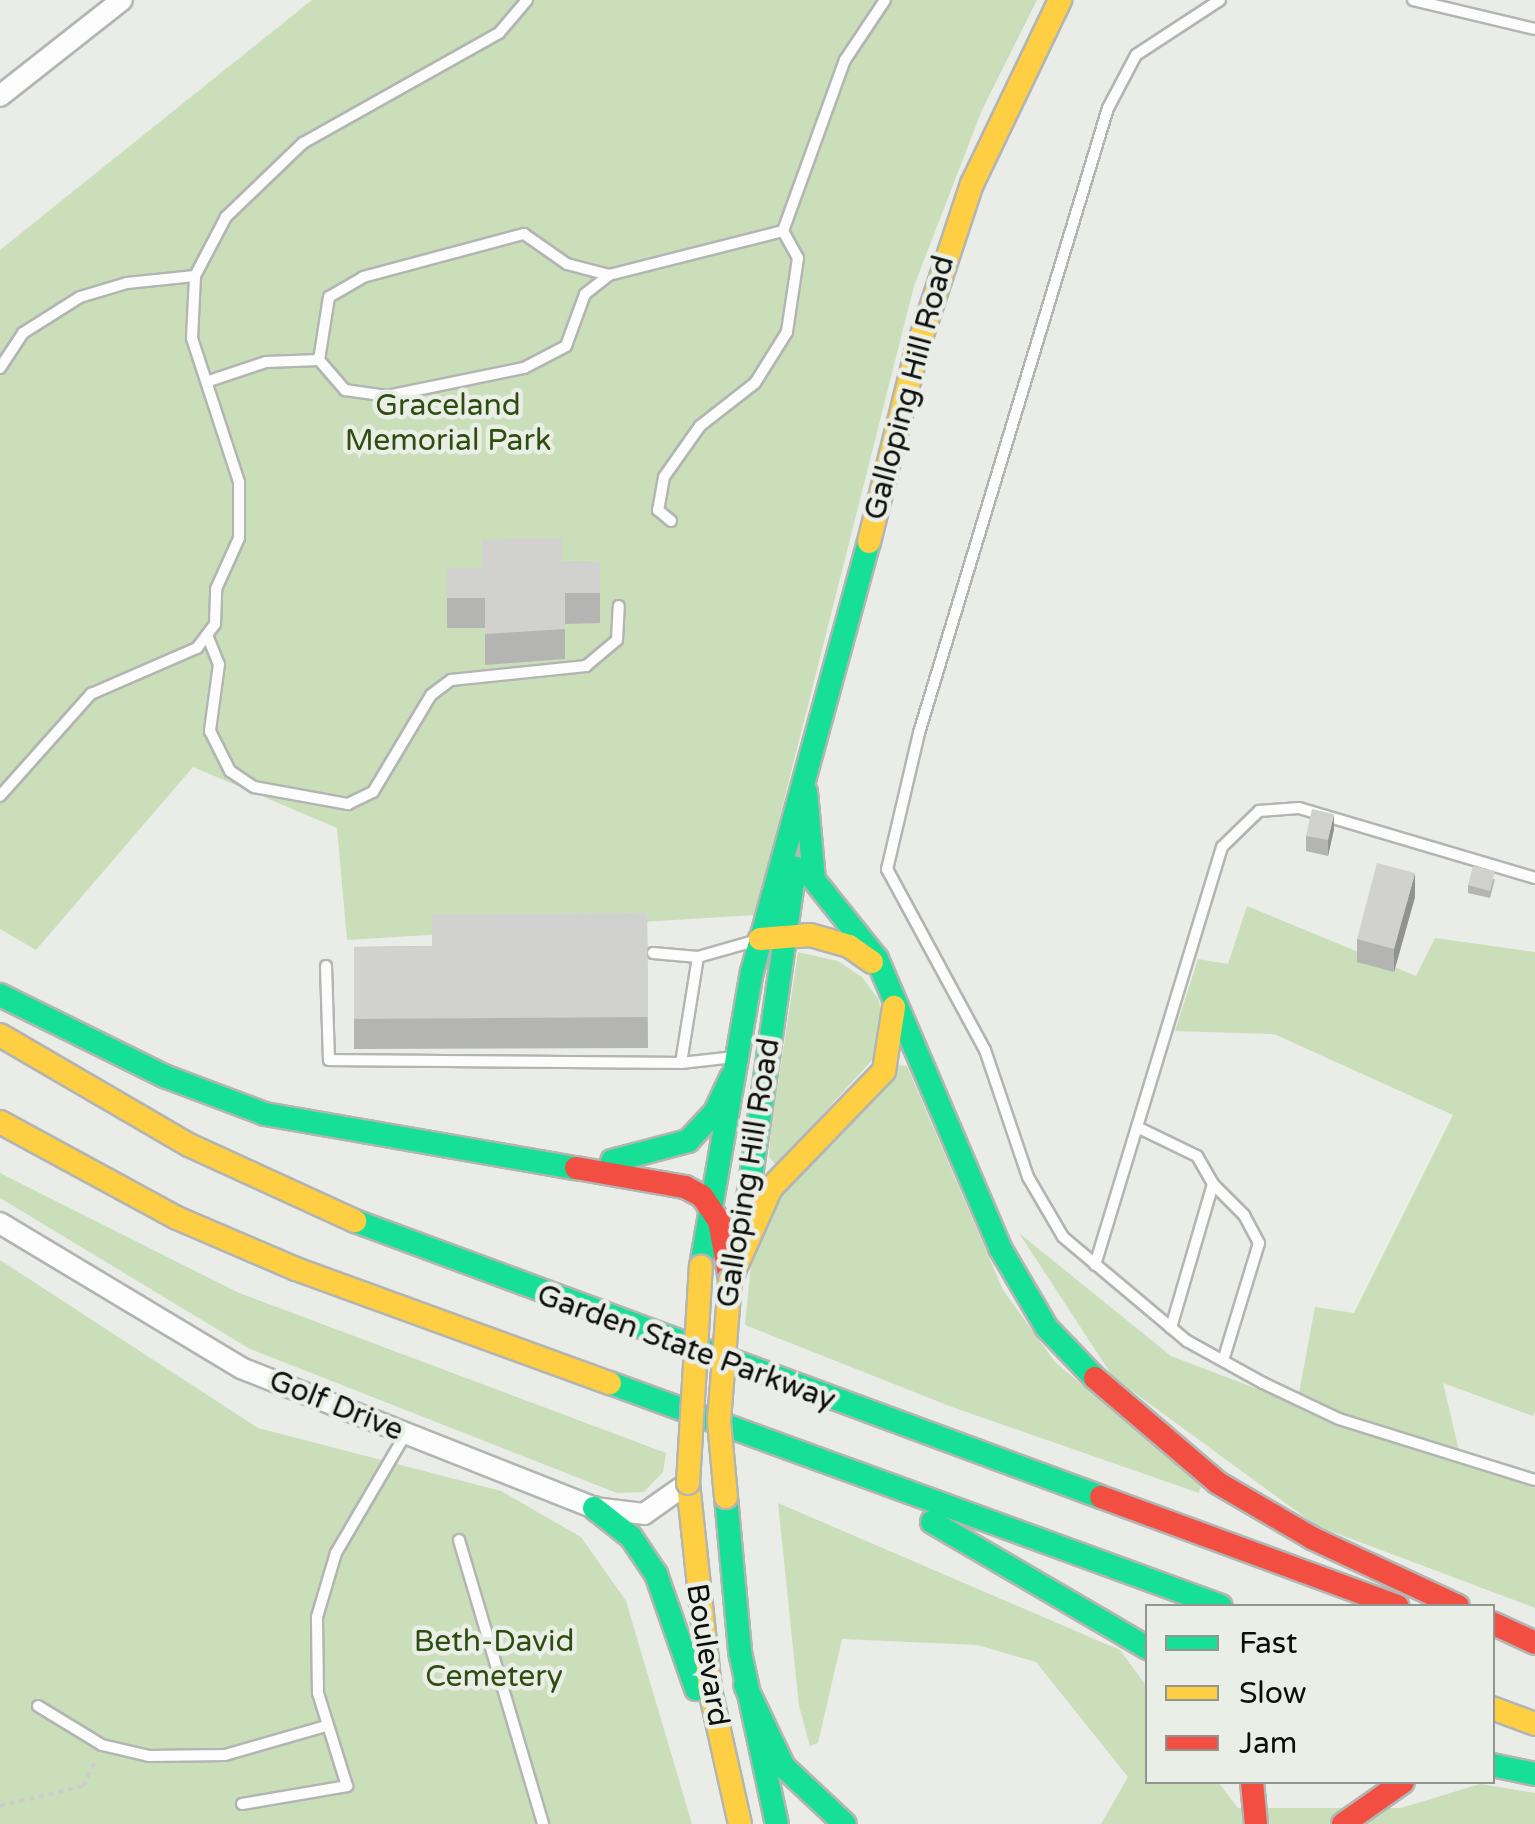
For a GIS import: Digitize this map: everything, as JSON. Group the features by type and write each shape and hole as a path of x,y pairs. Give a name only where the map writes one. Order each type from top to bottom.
{"main road":[{"name":"Galloping Hill Road","path":"688,1483 708,1203 760,940 806,792 948,242 1060,0"},
{"name":"Galloping Hill Road","path":"726,1497 719,1420 730,1280 743,1232 806,792"},
{"path":"806,792 814,880 889,985 1000,1248 1036,1312 1071,1357 1146,1428 1218,1483 1300,1532 1454,1604"},
{"path":"730,1280 771,1188 884,1070 893,1047 889,985 849,946 786,933 760,940"},
{"path":"0,995 184,1085 265,1114 366,1135 549,1160 676,1184 708,1203 719,1221 730,1280"},
{"name":"Garden State Parkway","path":"0,1035 188,1145 381,1234 1393,1604"},
{"path":"549,1160 624,1160 677,1148 707,1124 733,1067"},
{"name":"Garden State Parkway","path":"0,1122 139,1198 283,1264 1216,1604"},
{"path":"688,1483 719,1420"},
{"path":"815,1460 1145,1646"},
{"name":"Boulevard","path":"688,1483 704,1652 737,1814"},
{"name":"Boulevard","path":"726,1497 746,1685 777,1824"},
{"path":"594,1508 631,1537 656,1574 737,1814"},
{"path":"1495,1624 1535,1642"},
{"path":"1495,1642 1535,1657"},
{"path":"746,1685 784,1768 845,1824"},
{"path":"1495,1709 1535,1724"},
{"path":"1495,1766 1535,1774"},
{"path":"1252,1784 1256,1824"},
{"path":"1342,1824 1400,1784"}],"street":[{"path":"0,96 122,0"},
{"name":"Golf Drive","path":"0,1222 210,1352 594,1508 644,1514 688,1483"}],"lane":[{"path":"0,796 91,694 197,648 215,624 216,588 240,538 239,482 209,380 192,338 194,276 226,217 302,143 498,33 528,0"},
{"path":"671,521 658,510 664,477 700,426 755,383 787,332 798,258 784,232 845,60 885,0"},
{"path":"1220,0 1136,55 1108,108 919,733 887,868 985,1050 1028,1177 1063,1237 1171,1328 1223,1361 1339,1419 1535,1480"},
{"path":"1413,0 1535,29"},
{"path":"608,275 566,264 524,234 363,277 328,297 319,360 345,390 387,396 471,374 524,368 566,346 585,294 608,275 784,232"},
{"path":"0,368 24,333 80,297 128,282 194,276"},
{"path":"209,380 266,362 319,360"},
{"path":"207,635 219,664 210,731 230,770 254,788 348,804 373,792 431,695 450,680 586,666 617,640 619,606"},
{"path":"1094,1265 1222,846 1259,811 1298,808 1535,878"},
{"path":"654,953 698,957 760,940"},
{"path":"681,1063 698,957"},
{"path":"326,966 329,1060 681,1063 733,1067"},
{"path":"1137,1127 1197,1156 1213,1184 1244,1215 1260,1243 1223,1361"},
{"path":"1171,1328 1213,1184"},
{"path":"242,1804 348,1786 326,1726 314,1644 324,1584 406,1433"},
{"path":"460,1540 543,1824"},
{"path":"38,1706 102,1745 149,1756 211,1756 326,1726"}],"path":[{"path":"0,1806 83,1786 102,1745"}],"green space":[{"name":"Graceland Memorial Park","path":"312,0 1037,0 982,110 914,286 755,915 347,940 337,828 193,767 36,950 0,929 0,250"},
{"path":"1247,906 1416,976 1435,938 1535,952 1535,1411 1533,1416 1443,1383 1462,1463 1535,1488 1535,1608 1317,1526 1113,1377 1019,1233 1171,1356 1297,1404 1315,1307 1354,1313 1453,1115 1274,1034 1175,1031 1198,959 1228,964"},
{"path":"798,952 838,961 862,977 879,1000 885,1046 776,1165 769,1157 771,1130"},
{"path":"898,1065 907,1066 1003,1290 1055,1362 1201,1485 1199,1493 952,1407 745,1325 753,1246 773,1203"},
{"path":"0,1173 239,1293 666,1453 663,1472 644,1492 617,1493 250,1349 0,1198"},
{"name":"Beth-David Cemetery","path":"0,1260 258,1428 501,1491 581,1537 626,1601 692,1824 0,1824"},
{"path":"778,1503 1120,1650 1145,1684 1145,1784 1220,1784 1238,1808 1401,1808 1480,1784 1535,1793 1535,1824 1101,1824 1128,1777 1036,1662 977,1645 842,1639 818,1743 810,1746 799,1706"}],"building":[{"path":"562,538 562,562 600,563 600,593 565,593 565,629 485,634 485,598 447,598 447,568 482,568 482,540"},
{"path":"1312,809 1334,814 1328,840 1306,836"},
{"path":"1377,863 1415,873 1394,949 1357,939"},
{"path":"1473,866 1495,871 1490,891 1468,885"},
{"path":"647,913 648,1017 354,1019 354,947 432,946 432,914"}],"traffic: fast":[{"path":"701,1266 752,972 869,542"},
{"path":"806,792 814,880 877,959 1000,1248 1047,1328 1095,1378"},
{"path":"744,1226 795,868"},
{"path":"0,995 164,1076 265,1114 576,1168"},
{"path":"612,1161 688,1141 715,1112 731,1077"},
{"path":"355,1221 1101,1497"},
{"path":"610,1383 1216,1604"},
{"path":"726,1497 740,1652 777,1824"},
{"path":"594,1508 631,1537 656,1574 696,1689"},
{"path":"932,1522 1145,1646"},
{"path":"745,1685 784,1767 845,1824"},
{"path":"1495,1766 1535,1774"}],"traffic: slow":[{"path":"869,542 917,350 972,184 1060,0"},
{"path":"760,939 810,935 849,946 872,962"},
{"path":"730,1280 771,1188 884,1071 894,1007"},
{"path":"0,1035 189,1145 355,1221"},
{"path":"0,1122 177,1218 296,1269 610,1383"},
{"path":"688,1483 701,1266"},
{"path":"726,1497 719,1421 730,1280"},
{"path":"688,1483 710,1690 740,1824"},
{"path":"1495,1709 1535,1724"}],"traffic: jam":[{"path":"576,1168 685,1187 702,1196 719,1221 730,1280"},
{"path":"1095,1378 1218,1483 1312,1538 1454,1604"},
{"path":"1101,1497 1393,1604"},
{"path":"1495,1624 1535,1643"},
{"path":"1252,1784 1256,1824"},
{"path":"1343,1824 1400,1784"}]}
